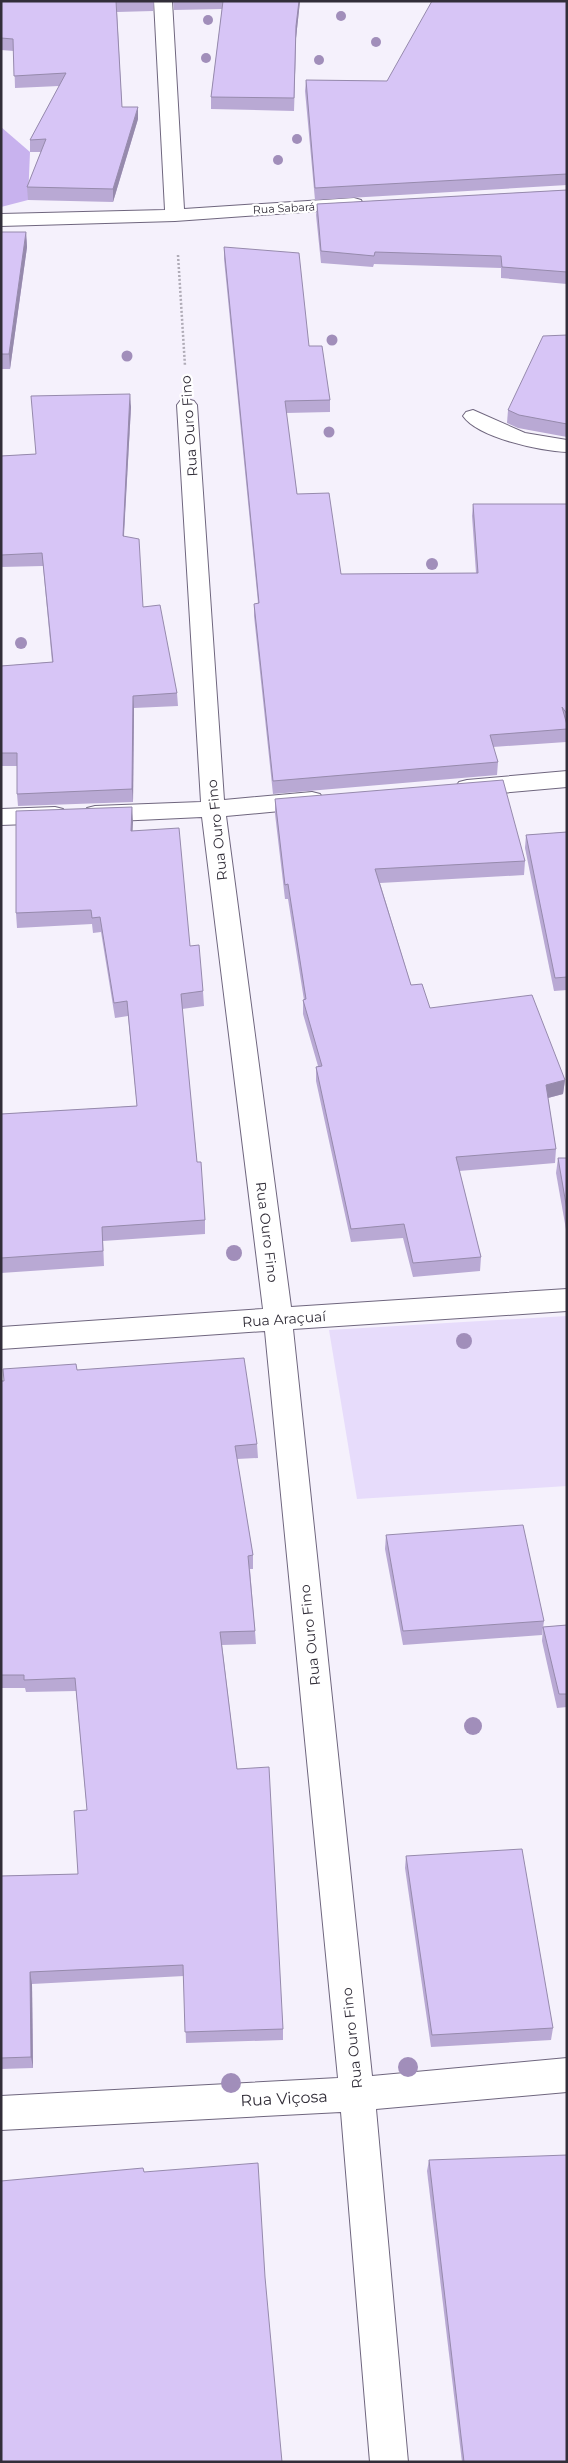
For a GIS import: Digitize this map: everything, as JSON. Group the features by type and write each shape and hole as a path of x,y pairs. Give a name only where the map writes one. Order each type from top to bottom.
{"street":[{"path":"163,1 175,214"},
{"name":"Rua Sabará","path":"1,220 175,214 371,204"},
{"name":"Rua Ouro Fino","path":"188,405 213,809 278,1319 357,2094 389,2462"},
{"path":"473,416 510,436 532,442 567,446"},
{"path":"449,789 567,779"},
{"path":"1,818 213,809 331,799"},
{"name":"Rua Araçuaí","path":"1,1338 567,1300"},
{"name":"Rua Viçosa","path":"1,2113 357,2094 567,2075"}],"path":[{"name":"Rua Ouro Fino","path":"175,214 188,405"}],"shaded area":[{"path":"1,127 30,152 28,200 1,207"},
{"path":"567,1316 567,1486 357,1499 329,1330"}],"building":[{"path":"1,1 116,1 122,107 138,107 113,189 27,187 46,139 30,140 66,73 14,76 13,39 1,38"},
{"path":"223,1 299,1 296,26 294,98 211,97"},
{"path":"432,1 567,1 567,174 315,188 306,80 387,81"},
{"path":"567,190 567,272 502,267 501,256 375,252 374,256 321,251 317,204"},
{"path":"1,232 26,232 9,354 1,354"},
{"path":"224,247 299,253 309,346 322,346 330,400 285,401 297,494 329,493 341,574 478,573 473,504 567,504 567,714 562,707 567,729 490,735 498,762 273,781 254,604 259,603"},
{"path":"567,335 567,424 519,415 508,410 543,336"},
{"path":"130,394 123,536 139,539 143,607 160,605 177,693 133,696 132,789 17,794 17,753 1,753 1,666 53,662 42,553 1,555 1,456 36,454 31,396"},
{"path":"503,780 525,861 375,869 411,985 422,984 430,1008 532,995 565,1080 546,1085 556,1149 456,1157 481,1257 413,1263 404,1224 351,1229 316,1067 322,1066 303,1000 306,999 288,884 285,885 275,799"},
{"path":"132,807 131,831 179,828 190,946 199,945 203,991 181,994 197,1162 201,1162 205,1220 102,1227 103,1251 1,1258 1,1114 137,1106 127,1001 114,1003 100,917 92,918 91,910 16,913 16,811"},
{"path":"567,832 567,977 555,978 526,835"},
{"path":"558,1158 567,1158 567,1210"},
{"path":"244,1358 257,1444 235,1446 253,1555 248,1556 255,1631 220,1632 237,1769 269,1767 283,2029 185,2032 183,1965 30,1972 31,2057 1,2058 1,1876 78,1874 74,1811 87,1810 75,1678 24,1680 24,1675 1,1675 1,1381 4,1381 3,1369 76,1364 77,1370"},
{"path":"523,1525 544,1621 403,1631 386,1535"},
{"path":"567,1625 567,1694 559,1694 543,1627"},
{"path":"522,1849 553,2028 432,2035 406,1856"},
{"path":"567,2155 567,2462 464,2462 429,2160"},
{"path":"258,2163 265,2277 282,2462 1,2462 1,2181 143,2168 144,2172"}]}
